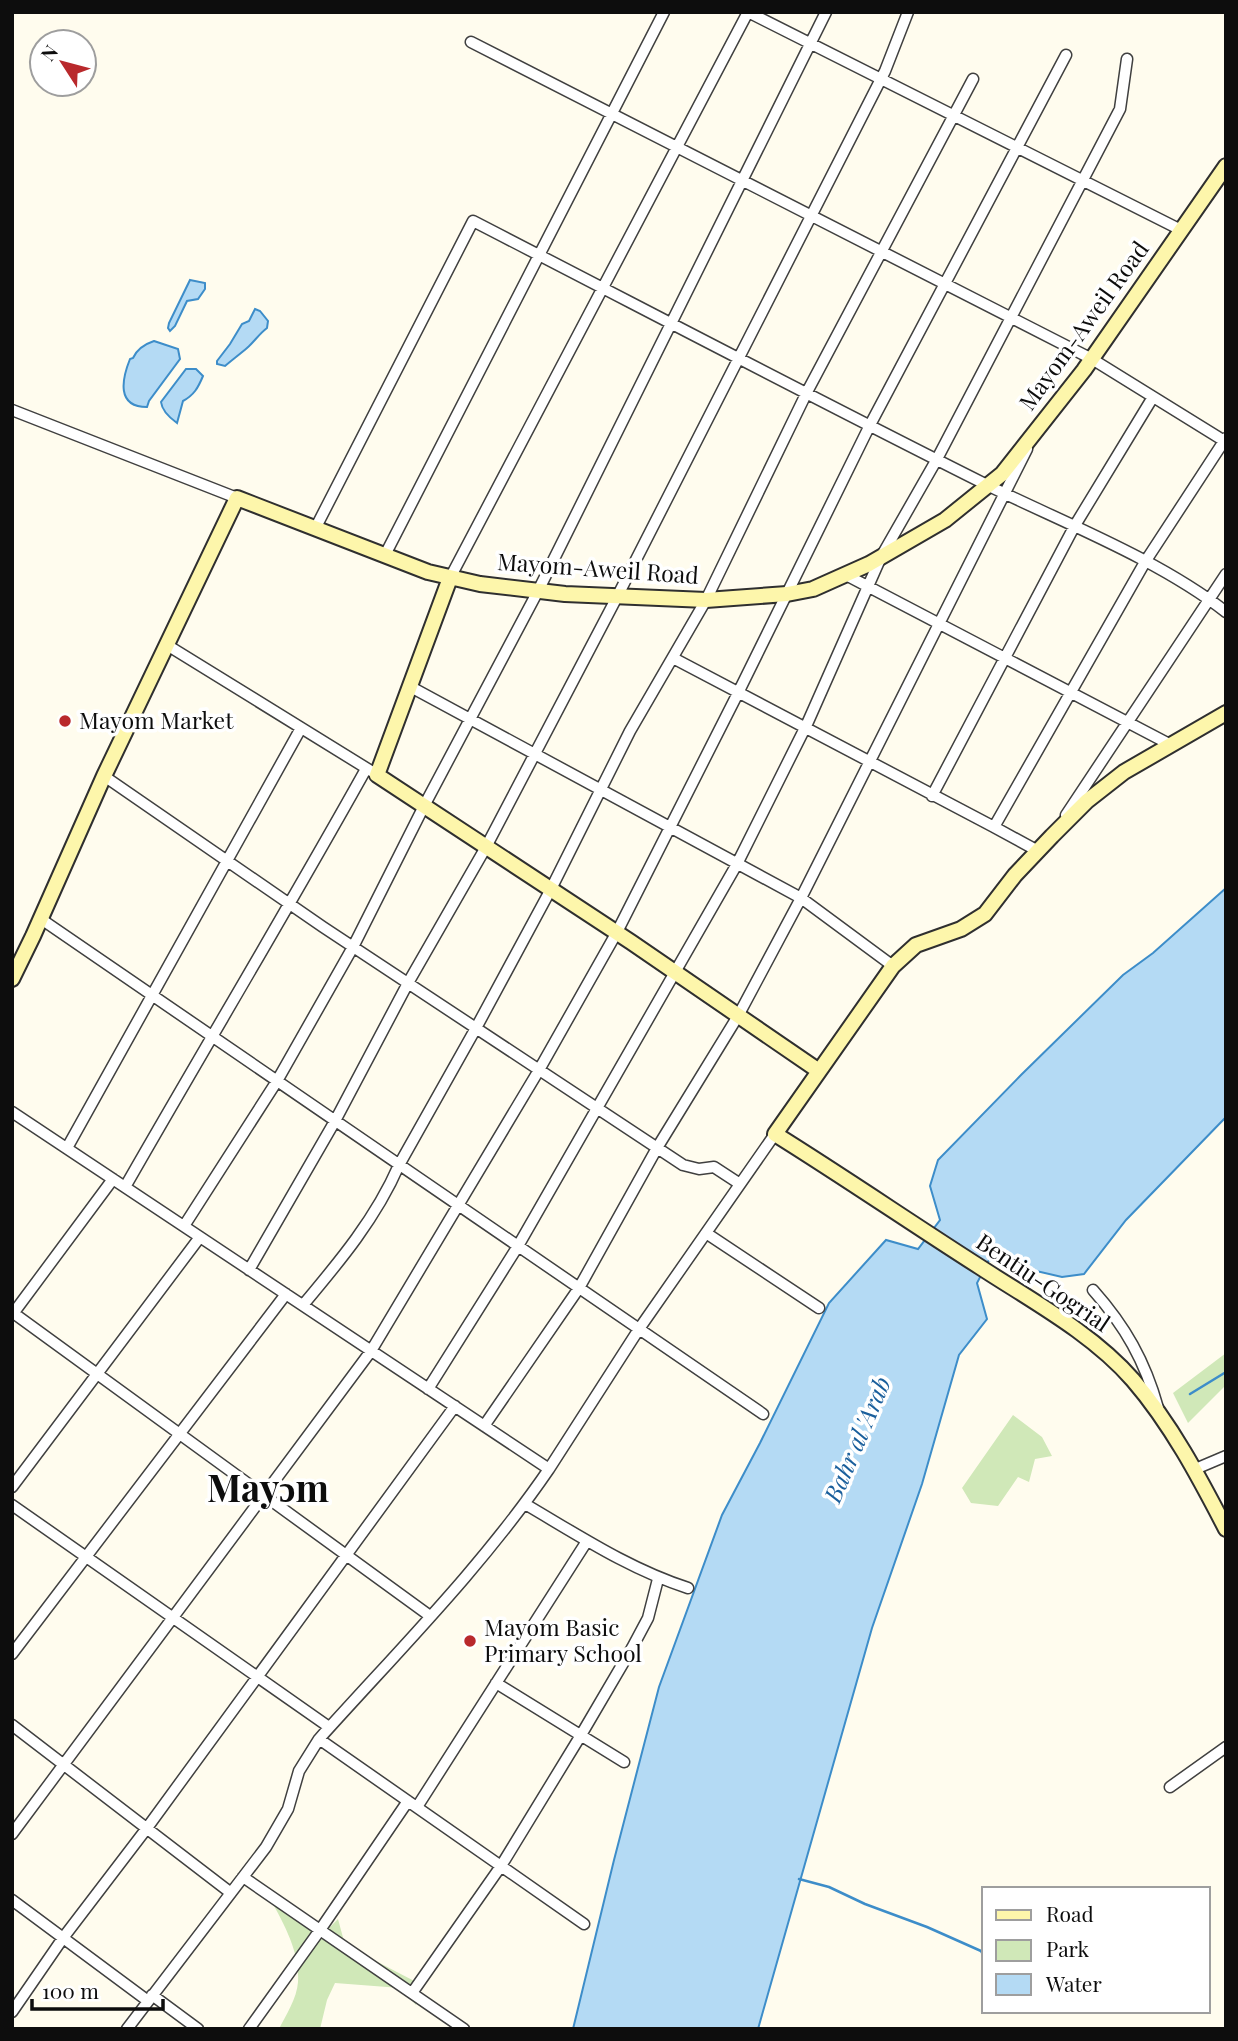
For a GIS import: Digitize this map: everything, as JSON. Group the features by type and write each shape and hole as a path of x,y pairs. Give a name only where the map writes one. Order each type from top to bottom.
{"main road":[{"name":"Mayom-Aweil Road","path":"237,498 428,572 450,578 538,591 706,600 788,594 813,589 881,557 945,520 1002,474 1092,359 1226,166"},
{"path":"12,979 104,776 237,498"},
{"path":"450,578 409,686 372,772 617,932 819,1071"},
{"path":"775,1134 893,966 916,945 961,929 985,914 1015,875 1052,836 1087,802 1124,772 1226,713"},
{"name":"Bentiu-Gogrial","path":"775,1134 1074,1329 1110,1356 1160,1415 1226,1529"}],"street":[{"path":"385,555 664,12"},
{"path":"450,578 748,12 1181,230"},
{"path":"184,1226 277,1081 353,947 538,591 826,12"},
{"path":"249,1270 335,1121 408,983 486,846 617,597 881,79 908,12"},
{"path":"471,42 1092,359 1225,440 1145,562 994,827"},
{"path":"12,1834 371,1350 539,1070 617,932 870,425 1066,55"},
{"path":"428,1389 518,1246 737,864 805,728 881,557 937,458 1120,109 1127,59"},
{"path":"303,1306 347,1253 390,1186 551,889 630,730 706,600 807,392 973,79"},
{"path":"316,528 473,220 870,425 1145,562 1210,599 1226,612"},
{"path":"932,796 1074,527 1153,397"},
{"path":"12,410 237,498"},
{"path":"484,1426 579,1288 657,1148 738,1016 870,763 1037,431"},
{"path":"1052,836 1226,574"},
{"path":"846,575 1171,746"},
{"path":"125,1187 212,1036 372,772 167,645"},
{"path":"673,658 1038,851"},
{"path":"409,686 801,898 893,966"},
{"path":"67,1148 301,728"},
{"path":"104,776 353,947 657,1148 682,1164 699,1169 714,1167 740,1184"},
{"path":"41,919 763,1414"},
{"path":"12,1111 549,1469"},
{"path":"127,2029 266,1847 288,1809 299,1771 319,1739 473,1570 525,1504 639,1329 775,1134"},
{"path":"113,1179 13,1313 430,1616"},
{"path":"706,1233 819,1308"},
{"path":"12,1487 200,1237"},
{"path":"1093,1290 1137,1351 1149,1377 1160,1415"},
{"path":"12,1654 286,1294"},
{"path":"12,2012 63,1938 147,1828 455,1406"},
{"path":"1193,1470 1226,1456"},
{"path":"525,1504 628,1564 658,1579 688,1588"},
{"path":"12,1505 329,1727"},
{"path":"249,2029 496,1683 587,1541"},
{"path":"412,1993 501,1866 581,1735 648,1618 658,1579"},
{"path":"496,1683 624,1762"},
{"path":"12,1725 231,1893"},
{"path":"319,1739 584,1924"},
{"path":"1171,1787 1226,1747"},
{"path":"243,1877 464,2029"},
{"path":"12,1900 63,1938 198,2029"}],"green space":[{"path":"1226,1353 1226,1385 1188,1423 1173,1393"},
{"path":"1013,1415 1042,1437 1052,1456 1035,1459 1029,1482 1018,1477 998,1506 971,1503 962,1488"},
{"path":"268,1894 325,1932 338,1919 345,1945 420,1984 416,2005 400,1988 335,1983 327,2000 320,2029 279,2029 296,1994 298,1970 289,1936"}],"water":[{"path":"190,280 205,283 205,289 198,299 187,301 170,331 169,323"},
{"path":"255,309 268,321 267,328 225,366 217,364 242,324 249,321"},
{"path":"154,341 178,349 180,359 147,407 137,406 126,397 125,375 130,359 142,347"},
{"path":"186,369 196,369 203,376 195,391 183,401 177,423 169,417 161,402"},
{"name":"Bahr al 'Arab","path":"1226,888 1226,1117 1126,1220 1084,1274 1062,1277 989,1260 977,1283 987,1319 959,1355 922,1484 872,1628 758,2029 573,2029 659,1687 722,1515 829,1303 886,1240 918,1249 940,1220 930,1186 938,1160 1123,975 1153,953"}],"waterway":[{"path":"1190,1394 1226,1372"},
{"path":"799,1879 829,1887 982,1953"}],"place":[{"name":"Mayom Market","path":"65,721"},
{"name":"Mayom Basic Primary School","path":"470,1641"}],"district":[{"name":"Mayɔm","path":"268,1489"}]}
